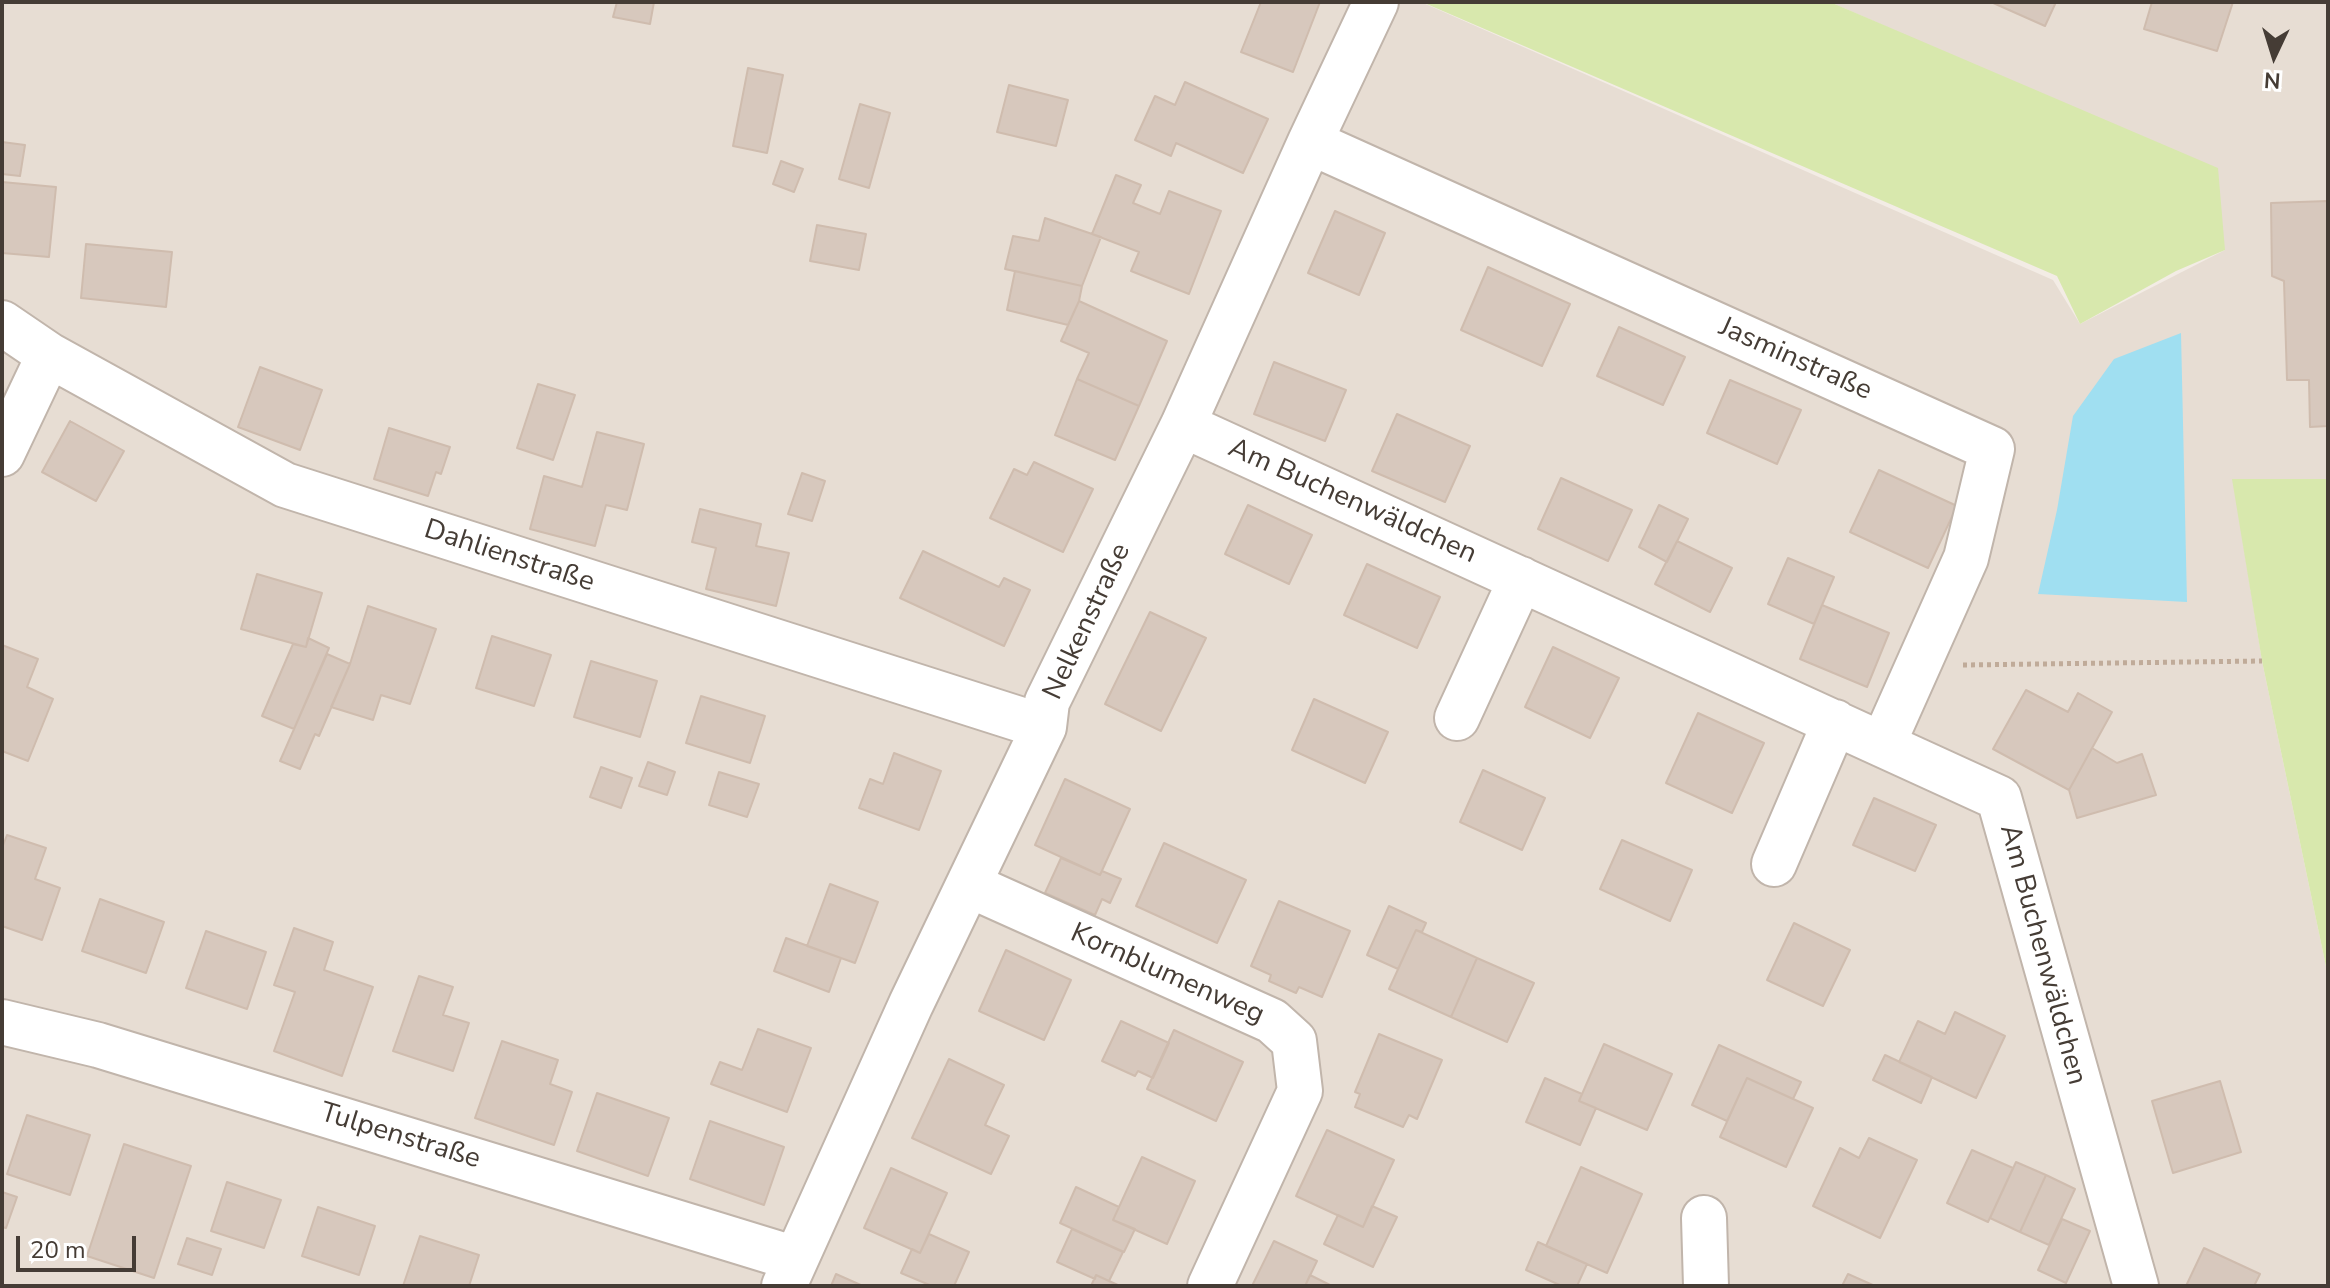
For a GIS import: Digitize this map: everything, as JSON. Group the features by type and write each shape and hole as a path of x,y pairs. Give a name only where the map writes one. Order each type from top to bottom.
{"street":[{"name":"Nelkenstraße","path":"790,1272 911,1004 1044,727 1047,702 1183,425 1376,2"},
{"name":"Jasminstraße","path":"1310,142 1992,449 1966,558 1883,744"},
{"name":"Dahlienstraße","path":"2,323 49,355 285,485 1044,727"},
{"path":"2,454 49,355"},
{"name":"Am Buchenwäldchen","path":"1183,425 1999,798 2136,1286"},
{"path":"1457,718 1521,579"},
{"path":"1774,864 1835,722"},
{"name":"Kornblumenweg","path":"969,885 1272,1021 1294,1041 1300,1091 1210,1286"},
{"name":"Tulpenstraße","path":"2,1022 98,1045 790,1272"},
{"path":"1704,1218 1706,1286"}],"path":[{"path":"1918,665 2262,661"}],"shaded area":[{"path":"2,2 1421,2 2053,280 2080,324 2225,250 1919,41 1830,2 2328,2 2328,479 2233,479 2262,661 2328,976 2328,1286 2,1286"}],"green space":[{"path":"1422,2 1830,2 2218,168 2225,250 2176,271 2080,324 2057,276"},
{"path":"2232,479 2328,479 2328,976 2262,661"}],"water":[{"path":"2181,333 2187,602 2038,594 2057,510 2073,416 2114,359"}],"building":[{"path":"617,2 654,2 650,24 613,17"},
{"path":"1261,2 1320,2 1293,72 1241,52"},
{"path":"1991,2 2056,2 2045,26"},
{"path":"2152,2 2233,2 2217,51 2144,29"},
{"path":"748,68 783,75 767,153 733,146"},
{"path":"1185,82 1268,119 1243,173 1176,143 1171,156 1135,140 1155,96 1175,105"},
{"path":"1009,85 1068,100 1056,146 997,132"},
{"path":"860,104 890,113 869,188 839,179"},
{"path":"2,142 25,145 20,176 2,174"},
{"path":"781,161 803,169 794,192 773,184"},
{"path":"1116,175 1141,185 1133,203 1160,214 1169,191 1221,211 1189,294 1131,271 1139,252 1092,234"},
{"path":"2,182 56,187 49,257 2,253"},
{"path":"2328,201 2328,426 2310,427 2309,380 2287,380 2284,281 2272,276 2271,203"},
{"path":"1335,211 1385,233 1359,295 1308,273"},
{"path":"1045,218 1101,237 1082,286 1005,269 1013,236 1039,241"},
{"path":"817,225 866,234 859,270 810,261"},
{"path":"86,244 172,252 166,307 81,298"},
{"path":"1488,267 1570,304 1542,366 1461,330"},
{"path":"1015,271 1082,286 1068,325 1007,310"},
{"path":"1079,301 1167,341 1139,406 1077,379 1089,353 1061,341"},
{"path":"1619,327 1685,357 1663,405 1597,376"},
{"path":"1274,362 1346,390 1325,441 1254,414"},
{"path":"260,367 322,390 300,450 238,427"},
{"path":"1077,379 1139,406 1115,460 1055,435"},
{"path":"1730,380 1801,410 1777,464 1707,433"},
{"path":"538,384 575,395 553,460 517,448"},
{"path":"1397,414 1470,446 1445,502 1372,471"},
{"path":"70,421 124,451 96,501 42,472"},
{"path":"389,428 450,447 441,474 436,472 428,496 374,479"},
{"path":"597,432 644,444 627,510 606,505 595,546 530,529 544,476 582,487"},
{"path":"1034,462 1093,489 1063,552 990,518 1014,469 1027,475"},
{"path":"1879,470 1957,506 1928,568 1850,532"},
{"path":"802,473 825,481 812,521 788,514"},
{"path":"1561,478 1632,510 1608,561 1538,529"},
{"path":"1248,505 1312,535 1289,584 1225,554"},
{"path":"1659,505 1688,519 1667,562 1639,547"},
{"path":"700,509 761,524 756,546 789,553 776,606 706,589 716,548 692,542"},
{"path":"1677,541 1732,568 1710,612 1655,584"},
{"path":"923,551 999,587 1004,578 1030,590 1004,646 900,598"},
{"path":"1788,558 1834,577 1814,624 1768,604"},
{"path":"1367,564 1440,597 1417,648 1344,615"},
{"path":"257,574 322,593 306,647 241,629"},
{"path":"1822,605 1889,633 1867,687 1800,659"},
{"path":"368,606 436,629 410,704 381,695 373,720 331,707 350,664"},
{"path":"1150,612 1206,638 1161,731 1105,704"},
{"path":"492,636 551,655 534,706 476,688"},
{"path":"308,638 329,648 294,729 262,716 293,644 306,647"},
{"path":"2,645 38,659 27,687 53,699 28,761 2,751"},
{"path":"1553,647 1619,678 1590,738 1525,707"},
{"path":"327,654 350,664 319,736 315,734 300,769 280,761"},
{"path":"591,661 657,681 640,737 574,717"},
{"path":"2026,690 2068,712 2078,693 2112,712 2069,790 1993,749"},
{"path":"701,696 765,716 750,763 686,743"},
{"path":"1314,699 1388,732 1365,783 1292,750"},
{"path":"1698,713 1764,743 1732,813 1666,783"},
{"path":"2092,748 2117,763 2142,754 2156,795 2077,818 2069,790"},
{"path":"894,753 941,771 919,830 859,808 870,779 883,784"},
{"path":"648,762 675,772 667,795 639,786"},
{"path":"601,767 632,778 621,808 590,797"},
{"path":"1483,770 1545,798 1522,850 1460,822"},
{"path":"719,772 759,784 747,817 709,805"},
{"path":"1065,779 1130,809 1100,875 1035,845"},
{"path":"1874,798 1936,825 1915,871 1853,845"},
{"path":"7,835 46,848 35,879 60,888 42,940 2,926 2,848"},
{"path":"1622,840 1692,870 1670,921 1600,889"},
{"path":"1164,843 1246,880 1217,943 1136,906"},
{"path":"1061,858 1100,875 1102,871 1121,879 1110,903 1102,899 1095,915 1045,893"},
{"path":"830,884 878,902 855,963 807,946"},
{"path":"100,899 164,922 146,973 82,951"},
{"path":"1279,901 1350,931 1322,997 1299,987 1296,993 1269,981 1271,975 1251,966"},
{"path":"1389,906 1426,923 1422,932 1416,930 1398,969 1367,955"},
{"path":"1794,923 1850,950 1823,1006 1767,980"},
{"path":"294,928 333,942 324,970 373,987 342,1076 274,1051 295,992 274,985"},
{"path":"1416,930 1477,958 1451,1017 1389,989"},
{"path":"206,931 266,952 247,1009 186,988"},
{"path":"786,938 841,958 829,992 774,971"},
{"path":"1006,950 1071,980 1044,1040 979,1011"},
{"path":"1477,958 1534,983 1507,1042 1451,1017"},
{"path":"419,976 453,987 443,1015 469,1023 453,1071 393,1051"},
{"path":"1955,1012 2005,1036 1976,1098 1899,1062 1918,1021 1945,1034"},
{"path":"1121,1021 1169,1043 1153,1078 1138,1071 1135,1076 1102,1061"},
{"path":"758,1029 811,1048 787,1112 711,1084 720,1062 742,1070"},
{"path":"1174,1030 1243,1062 1216,1121 1147,1089"},
{"path":"1379,1034 1442,1060 1417,1119 1409,1115 1403,1127 1355,1107 1360,1094 1355,1092"},
{"path":"502,1041 558,1060 550,1084 572,1092 554,1145 475,1118"},
{"path":"1604,1044 1672,1074 1647,1130 1579,1101"},
{"path":"1719,1045 1801,1082 1793,1099 1747,1078 1727,1121 1692,1105"},
{"path":"1885,1055 1932,1077 1921,1103 1873,1080"},
{"path":"949,1059 1004,1085 985,1125 1009,1136 991,1174 912,1138"},
{"path":"1545,1078 1582,1094 1579,1101 1596,1108 1580,1145 1526,1122"},
{"path":"1747,1078 1813,1108 1786,1167 1720,1137"},
{"path":"2220,1081 2241,1152 2173,1173 2152,1101"},
{"path":"597,1093 669,1118 648,1176 577,1151"},
{"path":"27,1115 90,1135 70,1195 7,1174"},
{"path":"710,1121 784,1147 764,1205 690,1179"},
{"path":"1327,1130 1394,1160 1363,1227 1296,1196"},
{"path":"1869,1138 1917,1160 1880,1238 1813,1206 1840,1148 1859,1158"},
{"path":"124,1144 191,1166 154,1278 87,1256"},
{"path":"1972,1150 2013,1168 1988,1222 1947,1203"},
{"path":"1142,1157 1195,1181 1167,1244 1113,1220"},
{"path":"2016,1162 2046,1175 2020,1232 1990,1218"},
{"path":"1581,1167 1642,1194 1607,1273 1546,1246"},
{"path":"891,1168 947,1193 920,1253 864,1228"},
{"path":"2046,1175 2075,1189 2049,1245 2020,1232"},
{"path":"227,1182 281,1200 264,1248 211,1231"},
{"path":"1076,1187 1119,1207 1113,1220 1135,1229 1124,1252 1060,1223"},
{"path":"2,1192 17,1197 6,1228 2,1227"},
{"path":"1372,1206 1397,1217 1373,1267 1324,1244 1338,1215 1363,1227"},
{"path":"318,1207 375,1226 359,1275 302,1256"},
{"path":"2062,1219 2090,1231 2066,1283 2038,1270"},
{"path":"1072,1229 1123,1252 1109,1281 1096,1275 1095,1279 1057,1262"},
{"path":"929,1234 969,1252 954,1286 932,1286 901,1273 912,1249 920,1253"},
{"path":"420,1236 479,1255 469,1286 403,1286"},
{"path":"187,1238 221,1249 212,1275 178,1264"},
{"path":"1274,1241 1317,1261 1305,1286 1252,1286"},
{"path":"1538,1242 1587,1264 1577,1286 1562,1286 1526,1270"},
{"path":"2204,1248 2260,1274 2254,1286 2186,1286"},
{"path":"836,1274 863,1286 831,1286"},
{"path":"1848,1274 1875,1286 1842,1286"},
{"path":"1096,1275 1109,1281 1120,1286 1091,1286"},
{"path":"1310,1275 1332,1286 1305,1286"}]}
